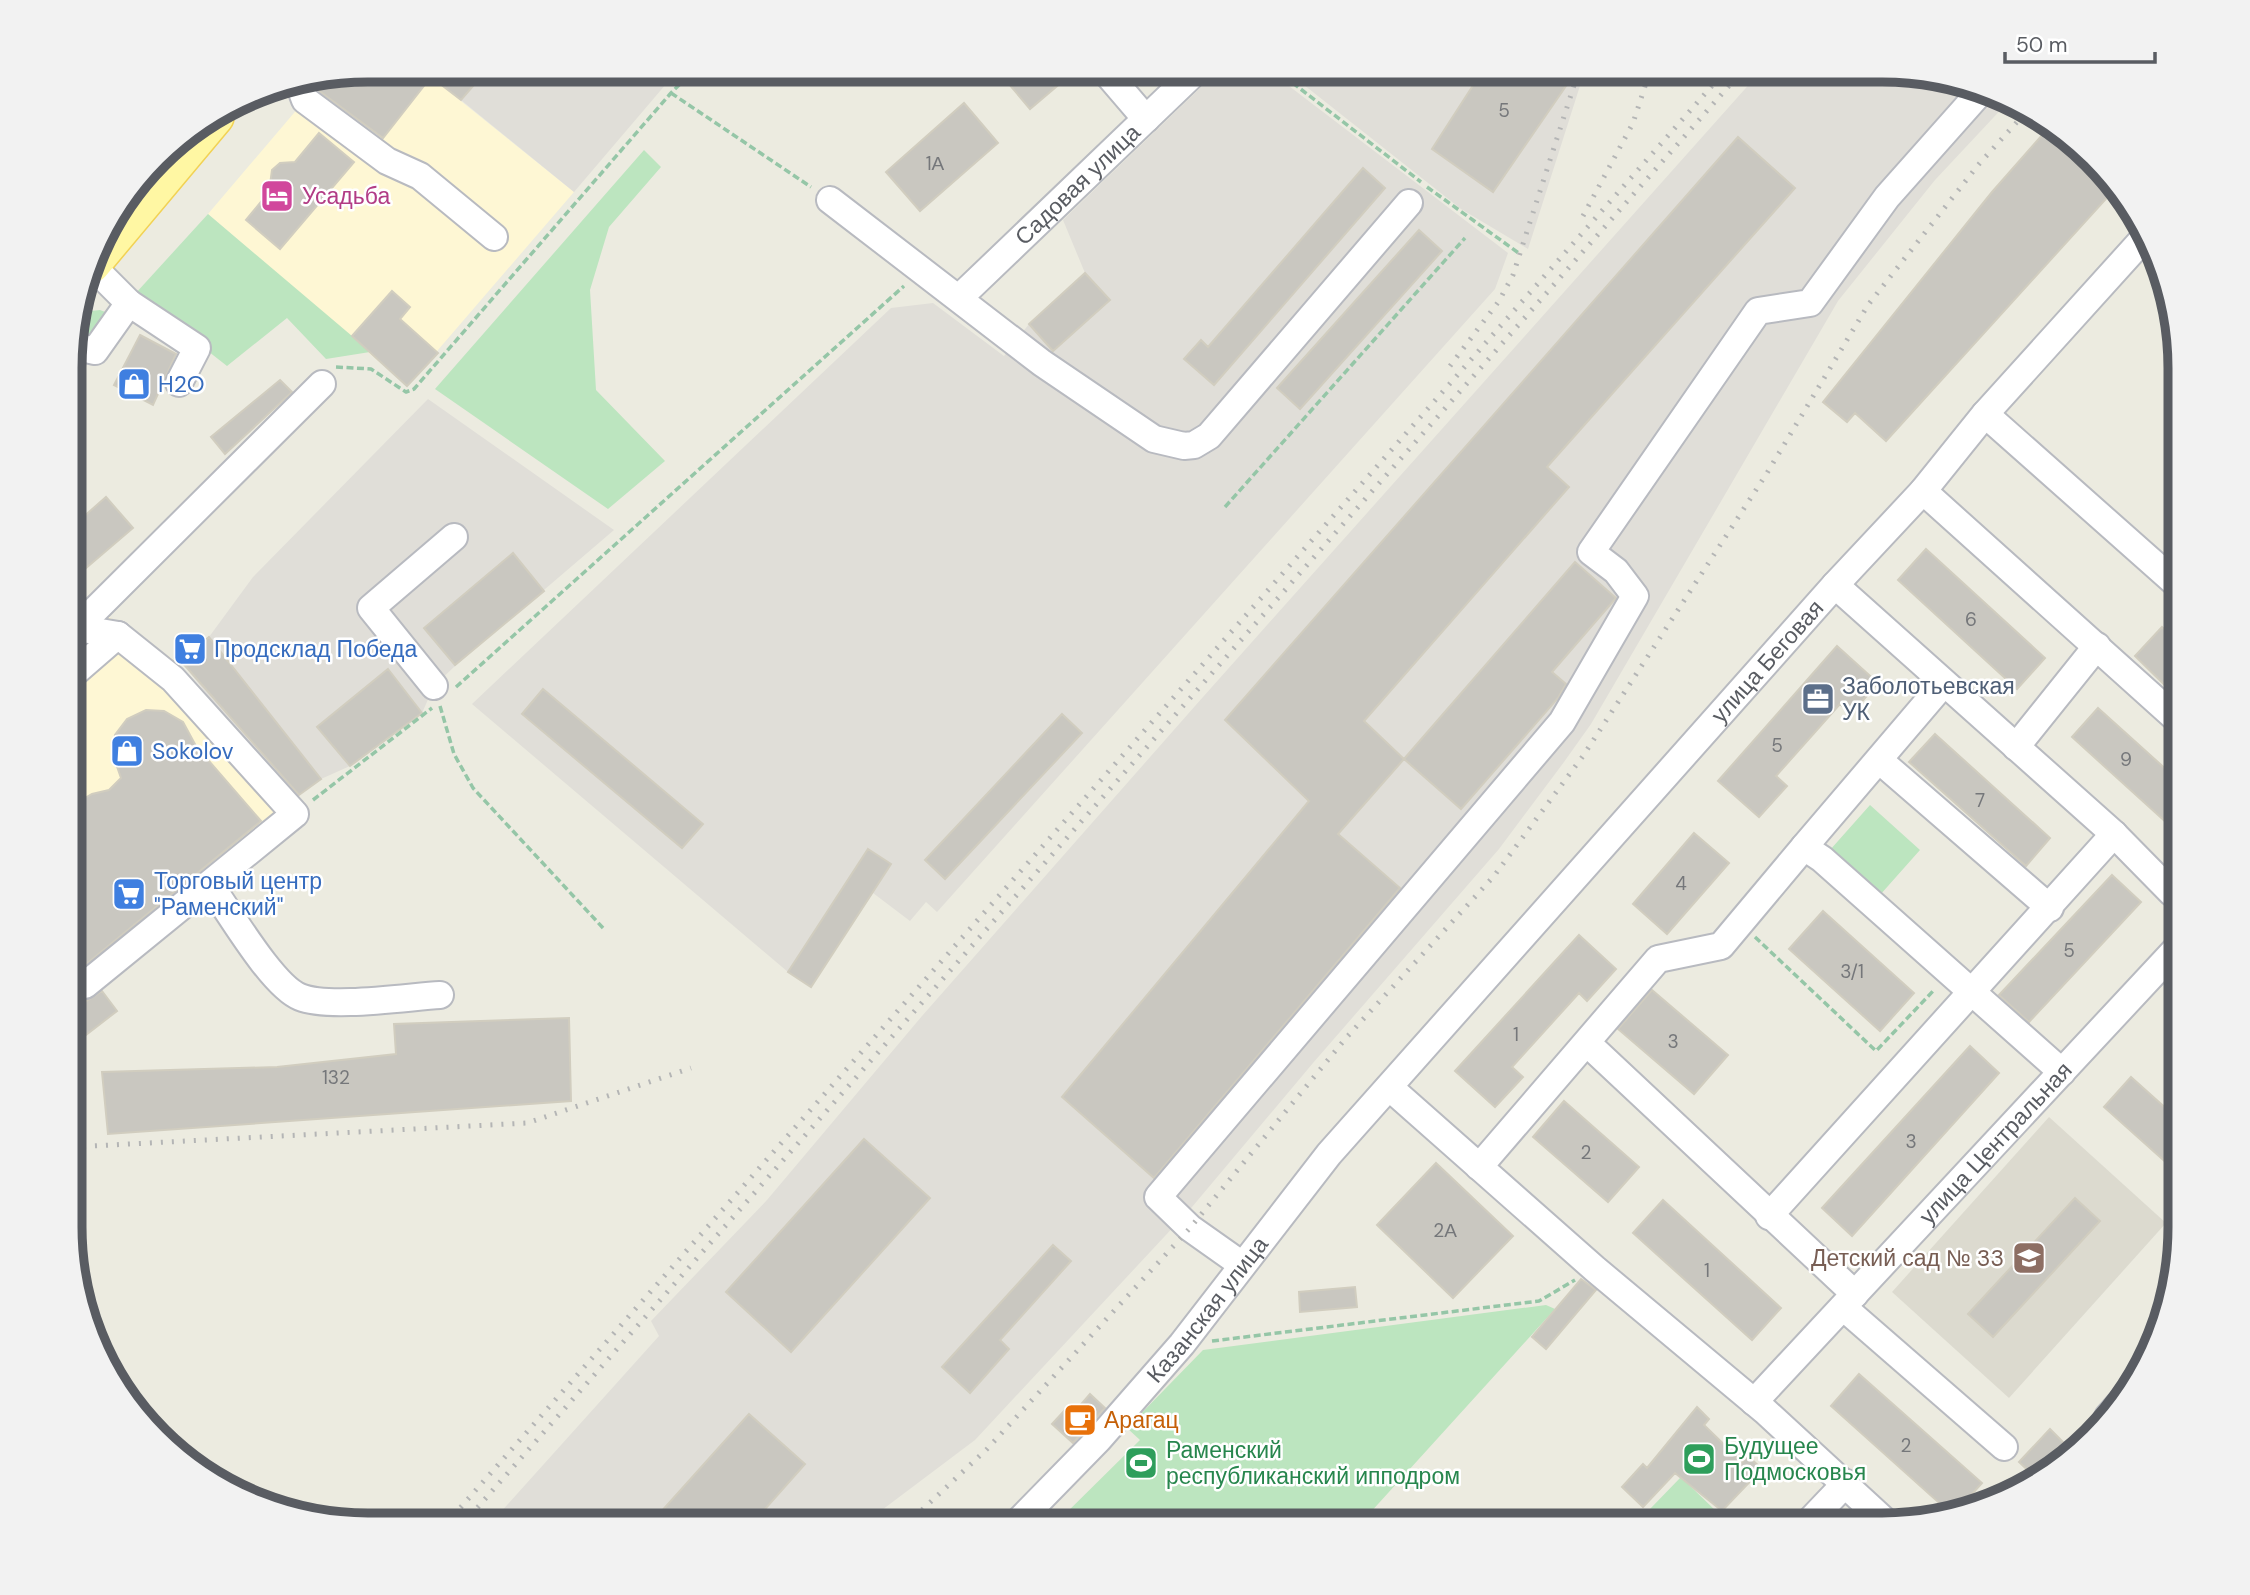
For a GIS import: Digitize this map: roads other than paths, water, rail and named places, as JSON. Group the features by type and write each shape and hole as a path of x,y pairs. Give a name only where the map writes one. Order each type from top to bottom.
{"main road":[{"path":"113,240 199,137"}],"street":[{"path":"1114,82 1146,119"},
{"name":"Садовая улица","path":"959,298 1185,82"},
{"path":"301,91 304,100 387,161 420,176 494,237"},
{"path":"1241,1264 1190,1228 1158,1197 1562,722 1635,596 1616,571 1591,552 1758,311 1810,303 1887,197 1975,98"},
{"path":"831,200 1042,363 1154,439 1173,446 1194,445 1209,436 1409,203"},
{"name":"улица Беговая","path":"1389,1087 1835,585 1923,491 1985,414 2139,245"},
{"path":"99,272 129,303 197,348 179,383"},
{"path":"83,348 95,351 129,303"},
{"path":"82,619 322,384"},
{"path":"1985,414 2168,576"},
{"path":"1923,491 2168,711"},
{"path":"440,694 370,608 454,537"},
{"path":"1835,585 2114,834 2168,889"},
{"path":"82,627 118,635 190,695 295,814 85,985"},
{"path":"82,666 118,635"},
{"path":"2016,747 2096,646"},
{"path":"1479,1167 1658,959 1721,946 1943,684"},
{"path":"1879,760 2050,908"},
{"path":"1769,1216 2050,908 2114,834"},
{"path":"1804,847 1822,859 2063,1072"},
{"path":"210,885 280,981 300,997 326,1002 440,995"},
{"name":"улица Центральная","path":"1754,1402 2168,958"},
{"path":"1587,1043 1769,1216 1849,1300 2004,1447"},
{"path":"1389,1087 1595,1269 1754,1402 1877,1513"},
{"name":"Казанская улица","path":"1027,1513 1098,1440 1182,1344 1241,1264 1329,1154 1389,1087"},
{"path":"1817,1513 1846,1483"}],"railway":[{"path":"1450,366 1499,301 1513,275 1575,82"},
{"path":"1583,216 1633,123 1646,82"},
{"path":"456,1513 1715,82"},
{"path":"473,1513 1732,82"},
{"path":"919,1513 987,1449 1190,1228 1346,1038 1494,876 1583,756 1767,473 1868,305 1979,164 2020,118"},
{"path":"82,1147 527,1123 691,1068"}],"place":[{"name":"Усадьба","path":"277,196"},
{"name":"H2O","path":"134,384"},
{"name":"Продсклад Победа","path":"190,649"},
{"name":"Заболотьевская УК","path":"1818,699"},
{"name":"Sokolov","path":"127,751"},
{"name":"Торговый центр \"Раменский\"","path":"129,894"},
{"name":"Детский сад № 33","path":"2029,1258"},
{"name":"Арагац","path":"1080,1420"},
{"name":"Будущее Подмосковья","path":"1699,1459"},
{"name":"Раменский республиканский ипподром","path":"1141,1463"}]}
